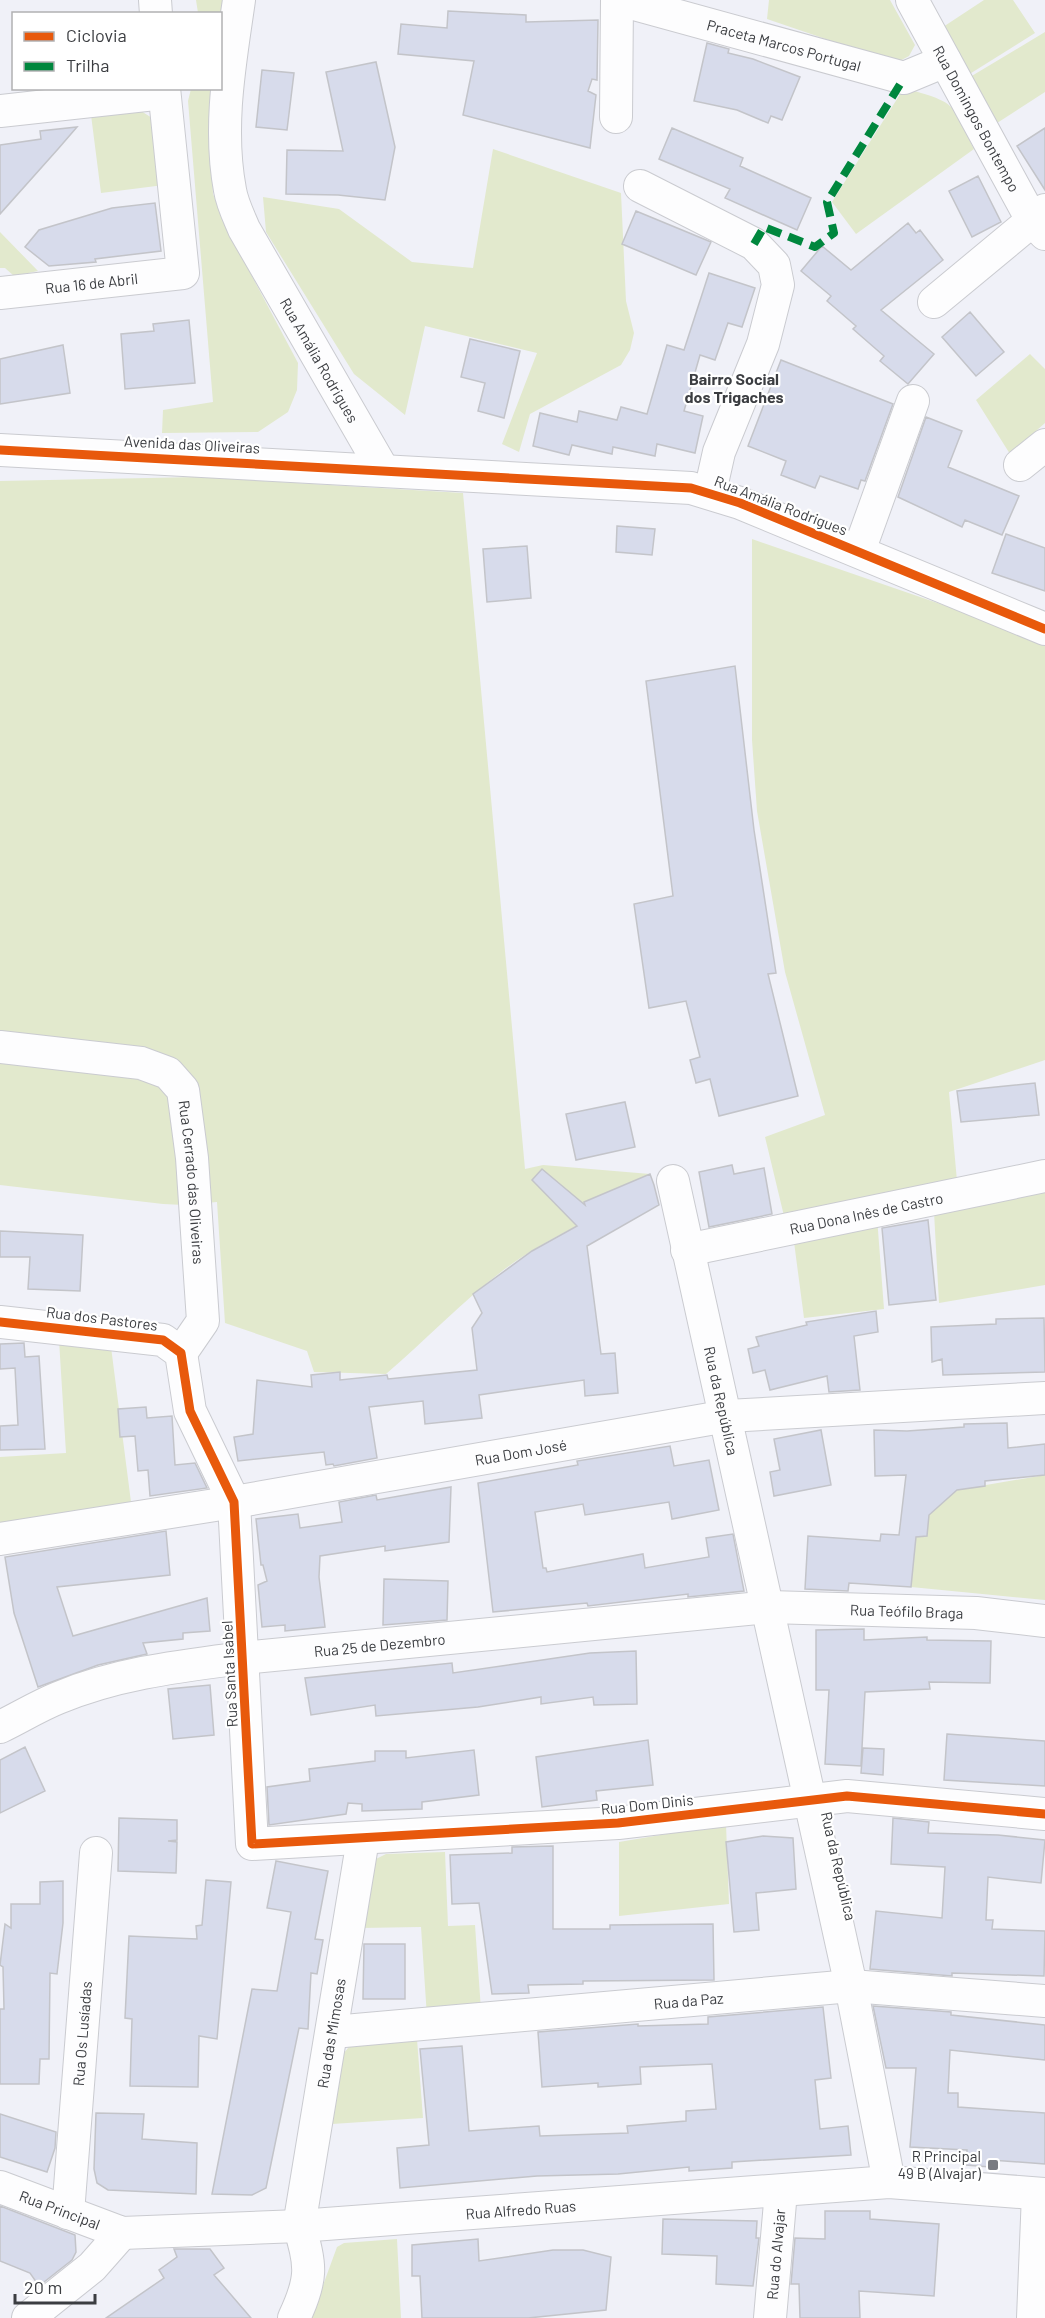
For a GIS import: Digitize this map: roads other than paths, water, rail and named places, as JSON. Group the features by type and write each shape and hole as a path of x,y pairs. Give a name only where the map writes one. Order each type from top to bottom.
{"street":[{"name":"Rua Amália Rodrigues","path":"239,0 226,87 224,146 230,192 244,230 383,470 672,486 710,492 1045,629"},
{"name":"Praceta Marcos Portugal","path":"618,0 904,78 945,61"},
{"path":"616,117 618,0"},
{"name":"Rua Domingos Bontempo","path":"912,0 945,61 1041,222"},
{"path":"0,111 164,91"},
{"name":"Rua 16 de Abril","path":"0,293 183,273 164,91"},
{"path":"640,186 754,244 774,265 778,285 763,344 719,452 710,492"},
{"path":"934,302 1041,222"},
{"path":"859,551 913,401"},
{"path":"1020,465 1045,445"},
{"name":"Avenida das Oliveiras","path":"0,450 383,470"},
{"name":"Rua Cerrado das Oliveiras","path":"0,1047 141,1063 168,1073 183,1090 192,1158 203,1322 181,1353"},
{"name":"Rua Dona Inês de Castro","path":"687,1250 1045,1176"},
{"name":"Rua da República","path":"673,1181 687,1250 727,1416 808,1800 851,1986 889,2182"},
{"name":"Rua dos Pastores","path":"0,1322 163,1340 181,1353"},
{"path":"181,1353 190,1411 234,1502"},
{"name":"Rua Dom José","path":"0,1539 234,1502 727,1416 1045,1398"},
{"name":"Rua Santa Isabel","path":"234,1502 252,1844"},
{"name":"Rua Teófilo Braga","path":"769,1607 976,1613 1045,1621"},
{"name":"Rua 25 de Dezembro","path":"0,1728 58,1698 101,1683 162,1669 243,1658 769,1607"},
{"name":"Rua Dom Dinis","path":"252,1844 618,1823 749,1801 808,1800 847,1796 1045,1814"},
{"name":"Rua das Mimosas","path":"299,2226 333,2032 363,1839"},
{"name":"Rua Os Lusíadas","path":"68,2213 96,1853"},
{"name":"Rua da Paz","path":"333,2032 851,1986 1045,2001"},
{"name":"Rua Alfredo Ruas","path":"122,2233 299,2226 889,2182 1041,2194"},
{"name":"Rua Principal","path":"0,2187 122,2233"},
{"name":"Rua do Alvajar","path":"770,2318 781,2191"},
{"path":"1033,2318 1041,2194"},
{"path":"294,2318 304,2296 310,2261 299,2226"},
{"path":"28,2318 92,2267 122,2233"}],"place":[{"name":"R Principal 49 B (Alvajar)","path":"993,2165"}],"district":[{"name":"Bairro Social dos Trigaches","path":"734,387"}]}
